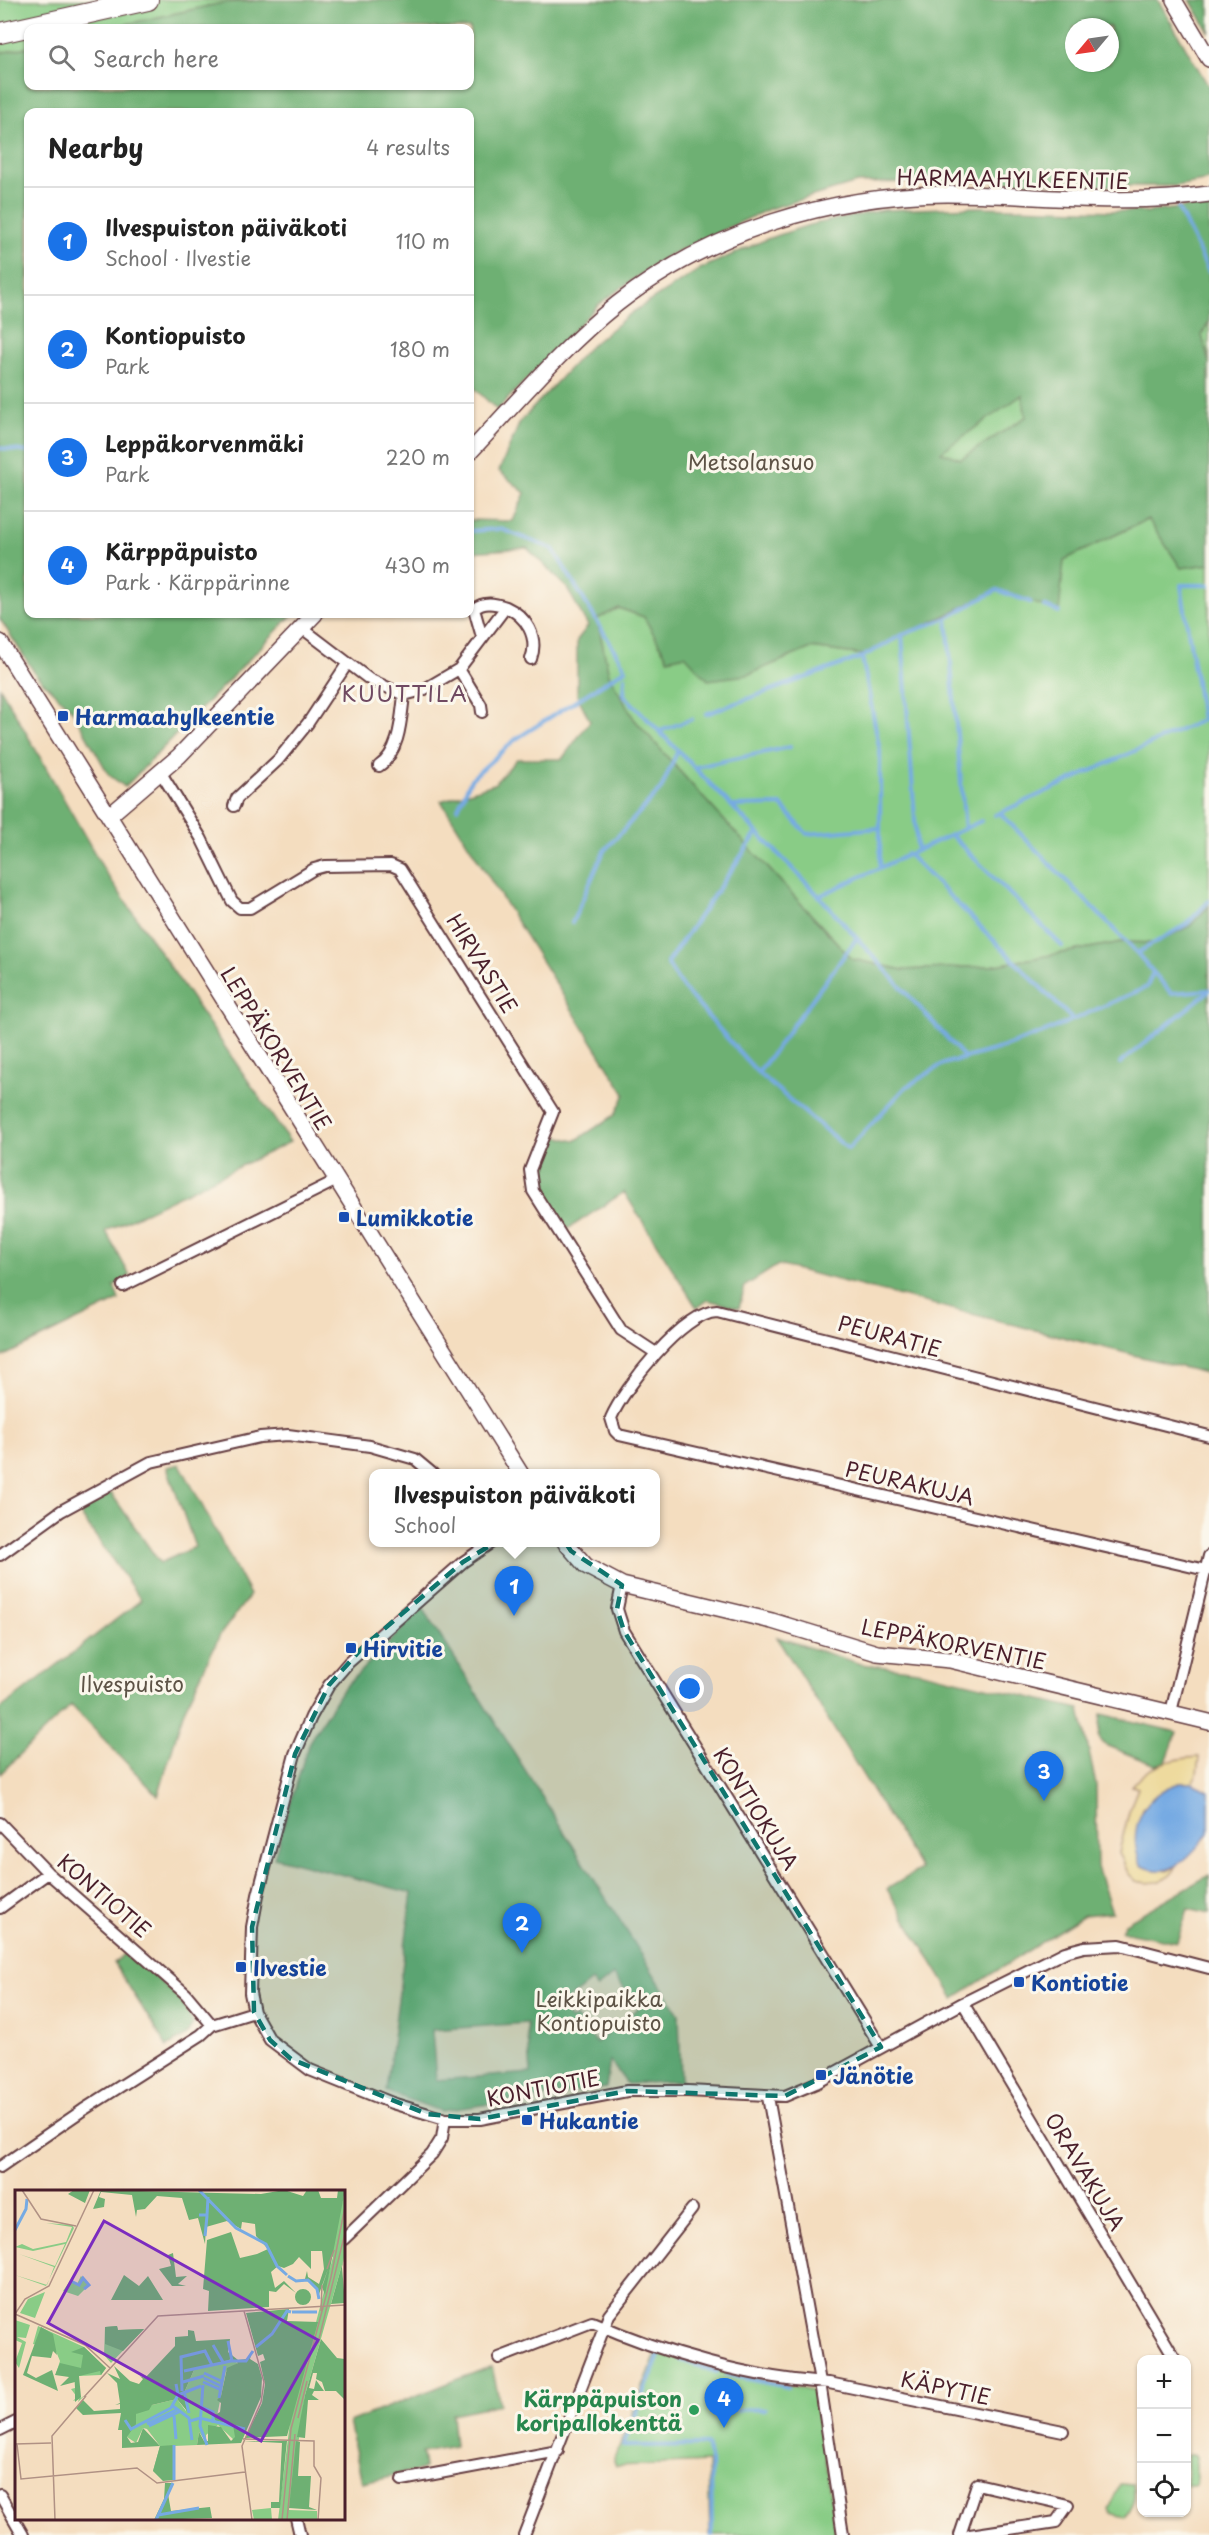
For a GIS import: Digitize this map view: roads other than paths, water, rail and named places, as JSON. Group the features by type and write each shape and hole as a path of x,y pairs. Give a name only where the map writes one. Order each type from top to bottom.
{"highway":[{"path":"40,24 148,0"},
{"path":"0,33 24,28"}],"street":[{"path":"1174,0 1209,58"},
{"name":"HARMAAHYLKEENTIE","path":"474,448 575,342 617,304 696,255 750,230 806,211 848,202 894,196 948,194 1136,202 1209,194"},
{"path":"482,637 474,609 480,604 494,603 506,607 523,620 534,637 535,648 531,659"},
{"path":"302,628 369,679 404,695 423,690 459,669 506,607"},
{"path":"109,816 160,773 311,618"},
{"name":"LEPPÄKORVENTIE","path":"0,642 335,1180 518,1469"},
{"path":"234,806 237,798 279,760 308,723 348,664"},
{"path":"459,669 481,705 482,712"},
{"path":"379,766 386,761 396,739 404,695"},
{"name":"HIRVASTIE","path":"160,773 201,838 232,901 240,908 250,908 315,869 325,866 391,865 400,869 553,1112 530,1170 533,1191 621,1330 656,1353"},
{"path":"123,1286 335,1180"},
{"name":"PEURATIE","path":"612,1424 615,1409 667,1340 708,1312 717,1311 1209,1436"},
{"name":"PEURAKUJA","path":"612,1424 619,1435 1206,1569"},
{"path":"0,1555 61,1511 152,1462 260,1437 288,1435 370,1446 415,1459 428,1469"},
{"path":"0,2167 83,2110 201,2036 212,2025 254,2012 250,1993 251,1958 258,1895 294,1754 311,1717 329,1685 363,1647 476,1547"},
{"name":"LEPPÄKORVENTIE","path":"569,1547 586,1566 622,1585 772,1621 877,1653 950,1660 1209,1722"},
{"path":"1171,1712 1209,1556"},
{"name":"KONTIOKUJA","path":"622,1585 617,1609 624,1631 881,2047"},
{"name":"KONTIOTIE","path":"0,1823 48,1873 186,1994 212,2025"},
{"path":"0,1908 48,1873"},
{"name":"KONTIOTIE","path":"254,2012 270,2040 310,2070 392,2103 444,2119 480,2119 627,2091 688,2091 768,2097 785,2096 801,2091 1037,1964 1084,1947 1120,1945 1209,1968"},
{"name":"ORAVAKUJA","path":"963,2003 1173,2355"},
{"path":"768,2097 820,2382 843,2535"},
{"path":"345,2238 432,2154 442,2138 444,2119"},
{"path":"524,2535 558,2451 603,2327 628,2287 692,2209"},
{"path":"499,2358 592,2322 603,2327"},
{"name":"KÄPYTIE","path":"603,2327 704,2361 1063,2431"},
{"path":"0,2430 15,2422"},
{"path":"402,2480 558,2451"},
{"path":"960,2535 977,2484 1068,2505 1056,2522 970,2535"},
{"path":"0,2495 23,2535"},
{"path":"296,2520 300,2535"}],"water":[{"path":"1180,1783 1192,1783 1209,1791 1209,1833 1180,1864 1162,1870 1141,1865 1136,1838 1141,1814 1156,1795"}],"waterway":[{"path":"1178,208 1209,272"},
{"path":"0,448 24,451"},
{"path":"458,808 471,779 516,739 626,669 553,549 501,529 474,531"},
{"path":"1202,720 1181,585 1209,585"},
{"path":"706,714 862,657 902,635 947,618 997,590 1030,602"},
{"path":"1044,606 1059,612"},
{"path":"947,618 965,829"},
{"path":"902,635 917,849"},
{"path":"862,657 880,751 880,867"},
{"path":"625,677 624,695 819,896 965,1058"},
{"path":"995,815 1209,717"},
{"path":"660,731 692,719"},
{"path":"696,767 790,747"},
{"path":"572,923 604,851 661,789 678,750"},
{"path":"732,806 781,805 807,834 880,828"},
{"path":"1000,813 1137,953 1171,993 1209,990"},
{"path":"819,896 981,821"},
{"path":"757,833 667,963 683,988 758,1073 848,1149 906,1087 943,1064 1001,1048 1045,1032 1147,987 1153,972"},
{"path":"951,835 1062,946"},
{"path":"907,853 1073,1020"},
{"path":"1137,953 1187,924 1209,901"},
{"path":"758,1073 857,938"},
{"path":"1120,1063 1208,992"},
{"path":"660,2353 623,2446 707,2445 711,2462 712,2535"},
{"path":"681,2360 717,2372"},
{"path":"727,2375 788,2387"},
{"path":"731,2410 765,2409"}],"place":[{"name":"Harmaahylkeentie","path":"63,716"},
{"name":"Lumikkotie","path":"344,1217"},
{"name":"Ilvespuiston päiväkoti","path":"514,1616"},
{"name":"Hirvitie","path":"351,1648"},
{"name":"Leppäkorvenmäki","path":"1044,1801"},
{"name":"Kontiopuisto","path":"522,1953"},
{"name":"Ilvestie","path":"241,1967"},
{"name":"Kontiotie","path":"1019,1982"},
{"name":"Jänötie","path":"821,2075"},
{"name":"Hukantie","path":"527,2120"},
{"name":"Kärppäpuiston koripallokenttä","path":"694,2410"},
{"name":"Kärppäpuisto","path":"724,2428"}],"district":[{"name":"KUUTTILA","path":"405,692"}],"park label":[{"name":"Metsolansuo","path":"751,461"},
{"name":"Ilvespuisto","path":"132,1683"},
{"name":"Leikkipaikka Kontiopuisto","path":"599,2010"}]}
